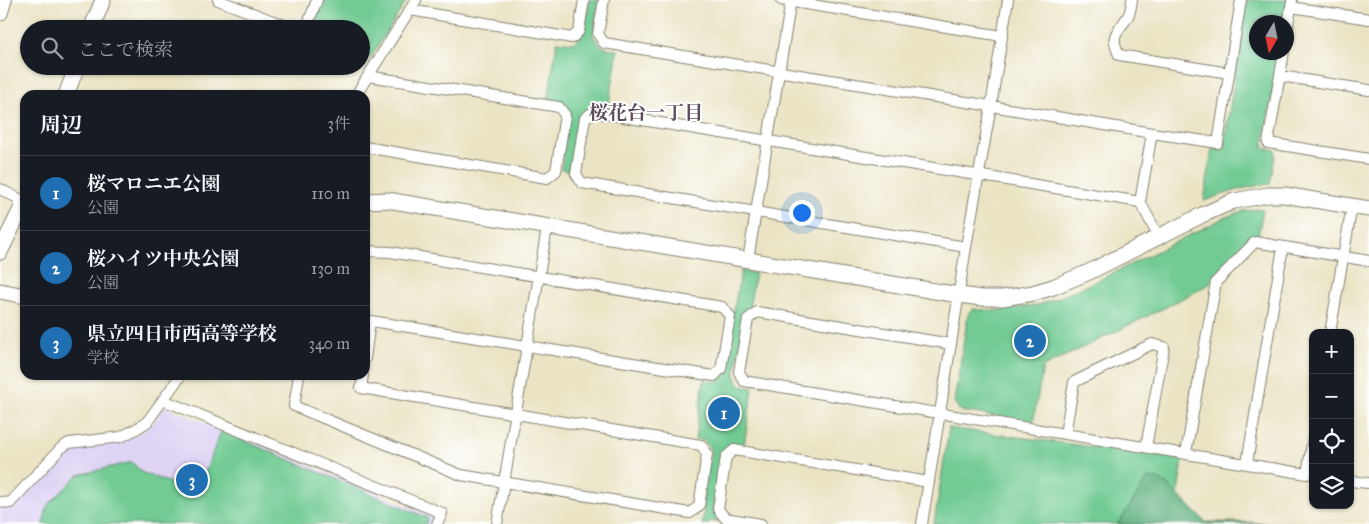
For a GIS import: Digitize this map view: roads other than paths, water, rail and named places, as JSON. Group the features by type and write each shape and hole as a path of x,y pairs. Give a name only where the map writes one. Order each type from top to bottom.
{"street":[{"path":"0,13 4,0"},
{"path":"95,20 103,0"},
{"path":"218,0 237,3 274,20"},
{"path":"309,20 317,0"},
{"path":"370,73 416,0"},
{"path":"410,10 572,38 579,30 584,0"},
{"path":"604,0 598,34 604,42 1218,143 1241,0"},
{"path":"922,524 1008,0"},
{"path":"1132,0 1129,14 1116,32 1114,44 1119,55 1229,73"},
{"path":"748,260 779,71 788,1 1002,36"},
{"path":"1292,3 1369,19"},
{"path":"1283,60 1268,143 1369,159"},
{"path":"68,90 74,75"},
{"path":"359,90 368,76 560,107 565,115 556,171 547,178 370,149"},
{"path":"1280,76 1369,90"},
{"path":"966,247 582,183 576,174 585,118 593,112 1140,202"},
{"path":"1152,133 1140,202 1159,237"},
{"path":"0,189 20,199"},
{"path":"370,201 387,200 547,228 993,299 1015,297 1053,287 1089,272 1220,207 1234,202 1268,195 1284,195 1369,209"},
{"path":"1331,329 1352,206"},
{"path":"0,252 20,212"},
{"path":"497,524 547,228"},
{"path":"1186,453 1216,282 1255,242 1369,262"},
{"path":"1247,463 1283,247"},
{"path":"370,251 390,252 722,306 730,316 721,369 714,376 370,321"},
{"path":"0,291 20,295"},
{"path":"952,344 757,312 748,319 740,372 744,382 1309,474"},
{"path":"1065,434 1074,382 1152,344 1164,347 1146,446"},
{"path":"0,502 10,503 61,448 69,443 121,437 136,429 146,422 177,380"},
{"path":"298,380 294,406 461,475 690,513 699,506 707,454 702,445 361,388 362,380"},
{"path":"163,400 442,513 437,524"},
{"path":"761,524 725,518 718,509 726,457 734,450 929,482"},
{"path":"1354,481 1369,481"}],"place":[{"name":"桜ハイツ中央公園","path":"1030,341"},
{"name":"桜マロニエ公園","path":"724,413"},
{"name":"県立四日市西高等学校","path":"192,480"}],"district":[{"name":"桜花台一丁目","path":"646,112"}]}
